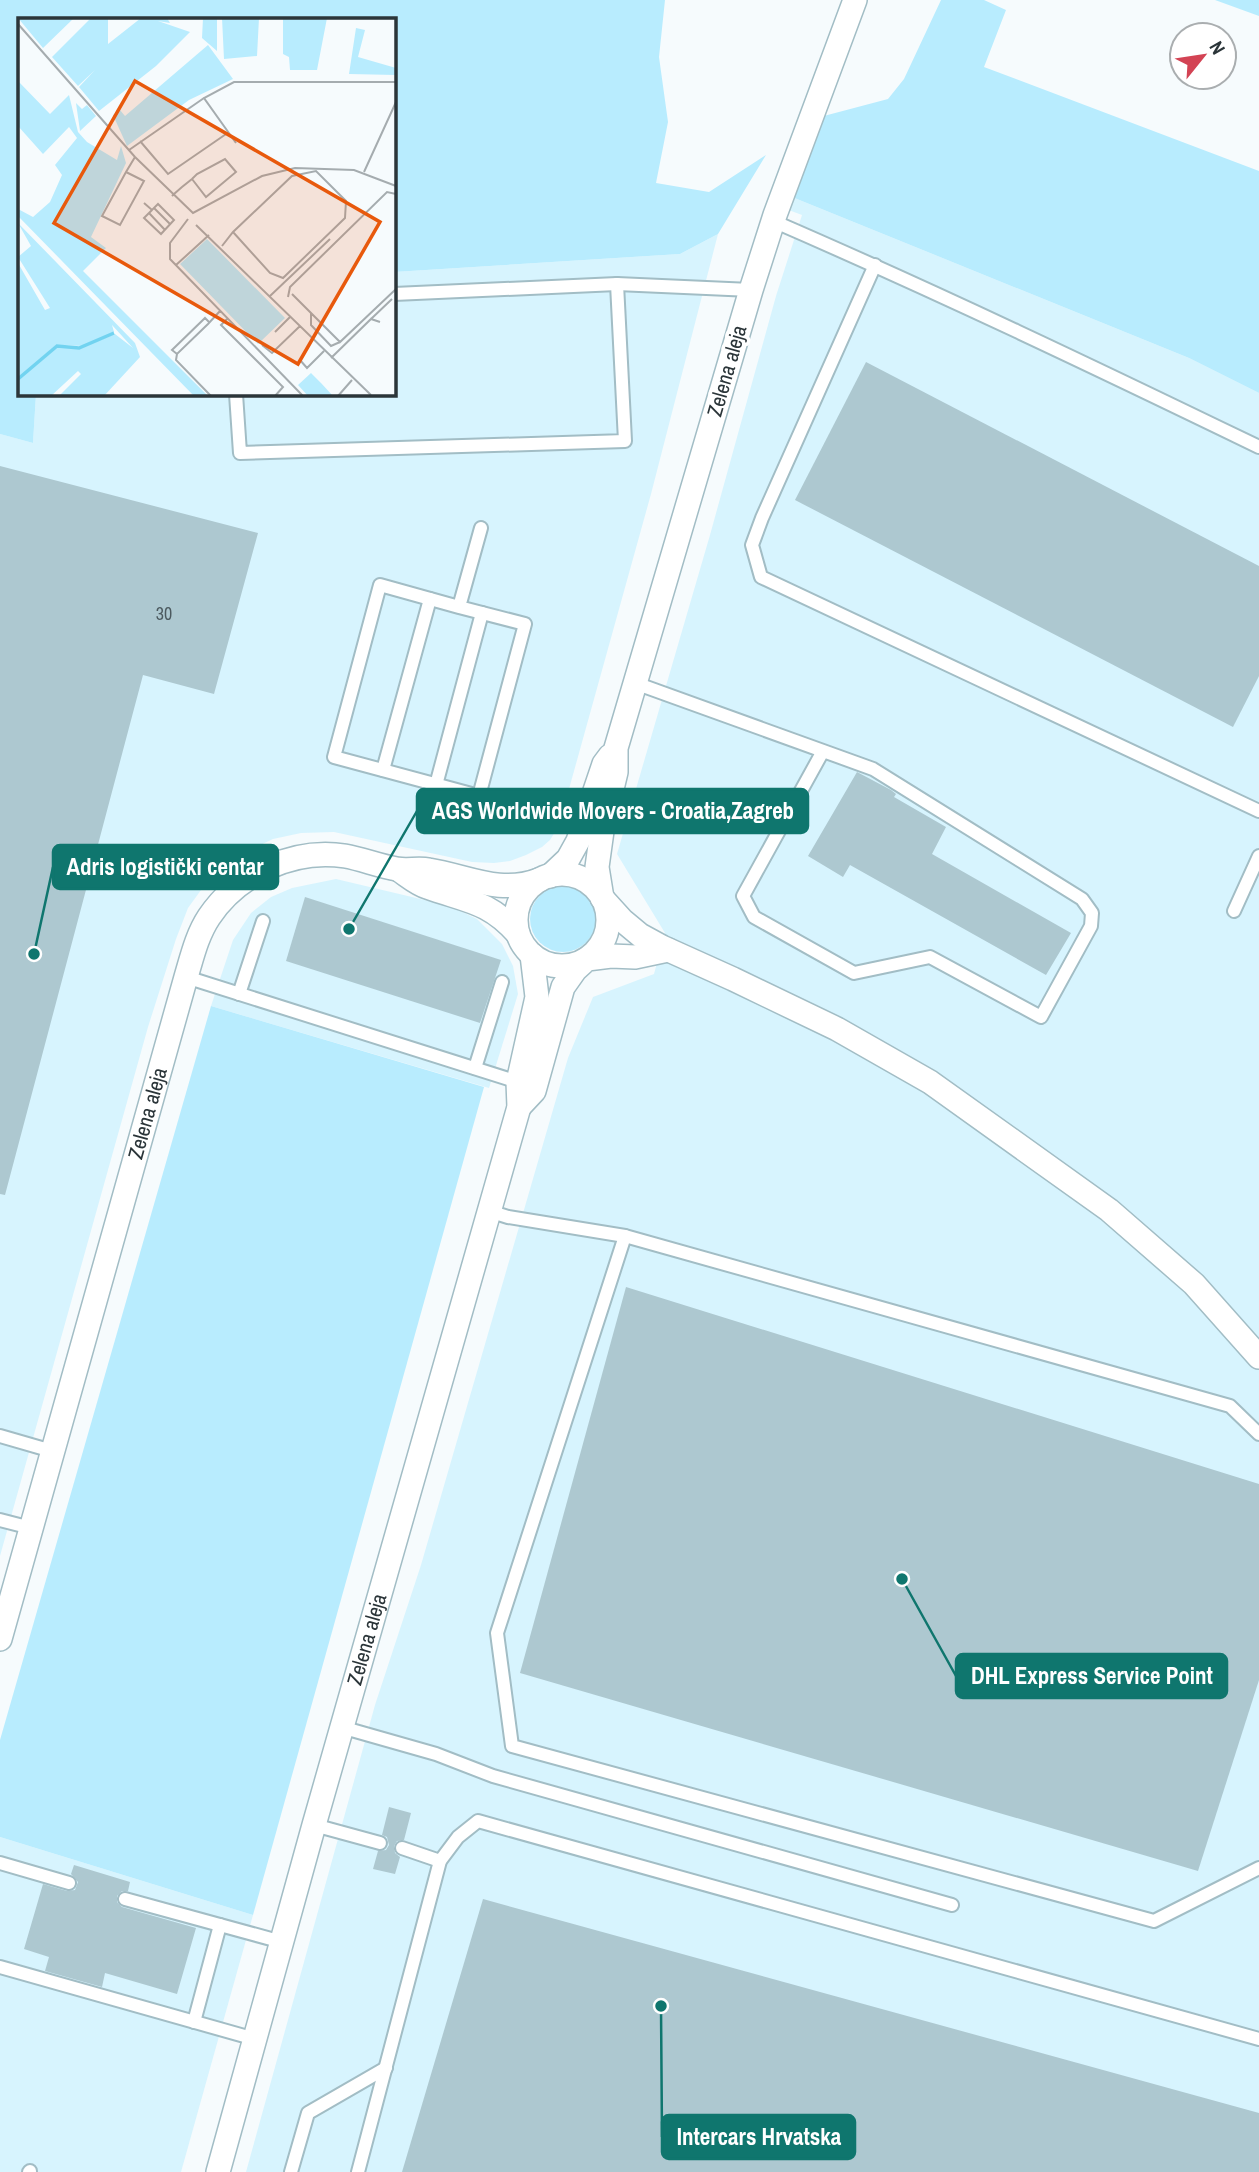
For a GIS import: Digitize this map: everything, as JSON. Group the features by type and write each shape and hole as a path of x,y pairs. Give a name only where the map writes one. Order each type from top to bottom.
{"street":[{"name":"Zelena aleja","path":"602,898 597,867 599,847 617,772 616,748 773,221 855,0"},
{"name":"Zelena aleja","path":"518,934 516,922 522,898 569,859 578,841 604,764 616,748"},
{"name":"Zelena aleja","path":"0,1639 186,977 208,918 230,893 255,874 293,859 327,855 344,856 399,870 426,869 492,885 517,887 562,874 574,876 595,888 607,909 607,932 603,942 575,970 564,987 534,1091 519,1107"},
{"name":"Zelena aleja","path":"218,2172 313,1825 519,1107 519,1082 537,997 532,955 505,919 466,898 425,887 399,870"},
{"path":"602,898 640,935 837,1029 930,1082 1109,1210 1194,1284 1259,1357"},
{"path":"532,955 542,962 554,965 577,964 587,959 611,956 635,957 668,950"}],"lane":[{"path":"773,221 875,265 1259,447"},
{"path":"875,265 752,545 761,577 1259,811"},
{"path":"396,294 617,284 751,290"},
{"path":"236,396 240,453 625,441 617,284"},
{"path":"459,607 481,528"},
{"path":"380,585 430,599 525,624 479,796 334,757 380,585"},
{"path":"383,770 430,599"},
{"path":"436,785 481,613"},
{"path":"635,683 873,769 1082,899 1092,913 1091,926 1041,1017 930,957 854,973 754,917 743,896 823,751"},
{"path":"1234,911 1259,856"},
{"path":"239,994 263,921"},
{"path":"186,977 519,1082"},
{"path":"475,1068 502,982"},
{"path":"489,1211 508,1217 625,1236 1230,1406 1259,1434"},
{"path":"625,1236 497,1633 512,1746 1154,1921 1259,1868"},
{"path":"0,1436 52,1451"},
{"path":"0,1520 31,1528"},
{"path":"341,1727 436,1754 493,1776 952,1905"},
{"path":"358,2172 440,1861 458,1837 478,1821 1259,2039"},
{"path":"313,1825 380,1843"},
{"path":"402,1849 440,1861"},
{"path":"0,1863 69,1882"},
{"path":"125,1899 282,1942"},
{"path":"194,2022 220,1925"},
{"path":"0,1967 255,2039"},
{"path":"291,2172 308,2113 386,2068"}],"shaded area":[{"path":"0,0 665,0 659,57 668,122 656,183 709,192 766,155 718,234 680,254 396,272 396,18 18,18 18,396 36,396 33,443 0,434"},
{"path":"941,0 984,0 1006,10 984,67 1259,171 1259,393 1189,358 792,197 820,117 888,99 904,79"},
{"path":"1215,0 1259,0 1259,16"},
{"path":"792,197 1189,358 1259,393 1259,2172 246,2172 375,1705 421,1565 568,1058 593,997 654,974 665,933 617,854 776,296 802,215 786,209"},
{"path":"718,234 651,494 558,827 542,847 510,861 494,863 472,862 334,832 301,833 273,839 248,851 223,868 201,890 188,908 176,939 148,1027 0,1556 0,434 33,443 36,396 396,396 396,272 680,254"},
{"path":"336,879 450,906 477,919 502,944 513,966 518,994 489,1088 211,1006 233,940 251,913 271,897 292,888"},
{"path":"563,886 576,889 586,896 593,906 596,919 593,932 586,942 576,949 563,952 550,949 540,942 533,932 530,919 533,906 540,896 550,889"},
{"path":"211,1006 484,1087 253,1915 0,1837 0,1740"},
{"path":"0,1837 253,1915 181,2172 0,2172"}],"building":[{"path":"866,362 1259,566 1259,676 1233,727 795,500"},
{"path":"0,466 258,533 214,694 143,675 5,1195 0,1194"},
{"path":"857,772 891,790 896,794 894,797 946,827 932,854 1071,933 1046,975 850,865 843,877 808,856"},
{"path":"305,897 501,960 480,1023 286,961"},
{"path":"626,1287 1259,1484 1259,1680 1198,1871 520,1673"},
{"path":"389,1807 411,1813 404,1840 397,1841 394,1846 395,1853 400,1857 395,1874 373,1869 378,1851 386,1850 389,1845 387,1837 382,1835"},
{"path":"74,1865 130,1882 128,1891 122,1891 117,1896 117,1902 122,1907 196,1928 177,1994 105,1973 102,1987 45,1971 49,1957 24,1949 43,1884 67,1891 75,1890 78,1882 71,1874"},
{"path":"483,1899 1259,2113 1259,2172 402,2172"}],"place":[{"name":"AGS Worldwide Movers - Croatia,Zagreb","path":"349,929"},
{"name":"Adris logistički centar","path":"34,954"},
{"name":"DHL Express Service Point","path":"902,1579"},
{"name":"Intercars Hrvatska","path":"661,2006"}]}
